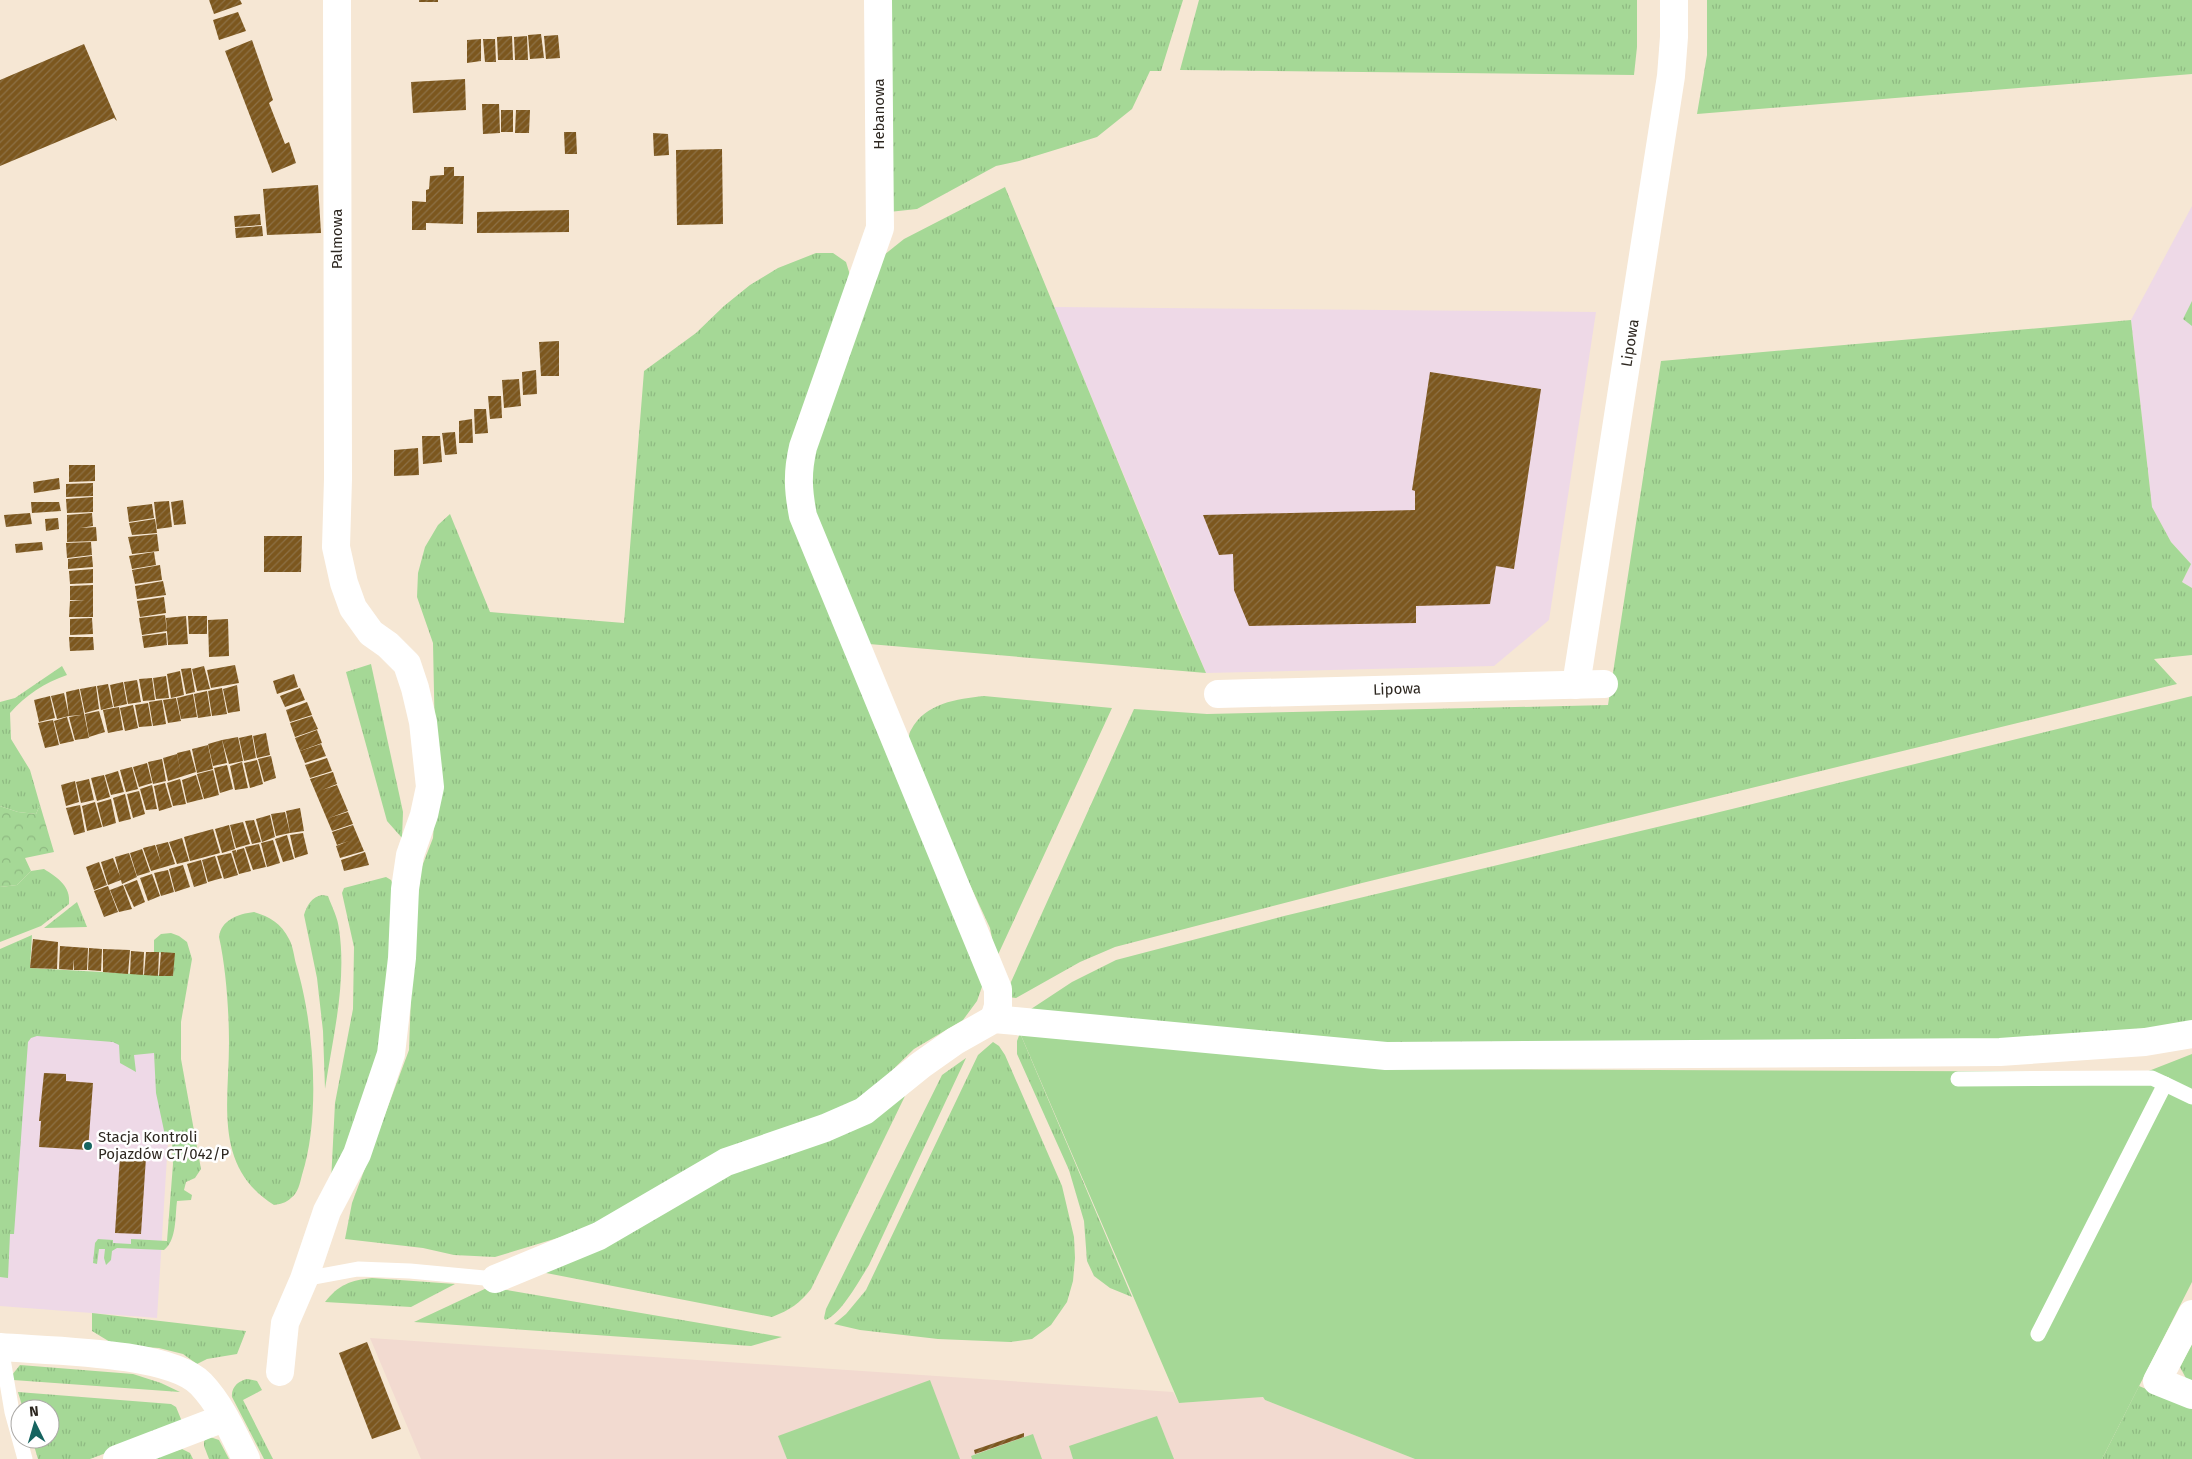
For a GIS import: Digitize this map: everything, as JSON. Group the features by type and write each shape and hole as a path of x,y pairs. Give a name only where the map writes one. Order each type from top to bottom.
{"street":[{"name":"Palmowa","path":"280,1372 285,1322 304,1279 327,1211 357,1154 391,1054 402,958 410,855 424,815 430,787 423,722 407,664 388,645 371,633 353,608 344,583 336,547 338,479 336,0"},
{"name":"Hebanowa","path":"878,0 880,228 803,447 798,468 798,491 803,516 998,988 998,1006 994,1019"},
{"name":"Lipowa","path":"1576,685 1671,76 1674,0"},
{"name":"Lipowa","path":"1218,694 1604,684"},
{"path":"495,1279 599,1236 726,1162 826,1128 864,1111 921,1065 955,1041 994,1019 1386,1056 2000,1052 2145,1042 2192,1034"},
{"path":"2192,1314 2157,1381 2192,1395"},
{"path":"0,1347 141,1359 165,1364 183,1372 199,1382 215,1401 246,1459"},
{"path":"117,1459 224,1418"}],"lane":[{"path":"1958,1079 2152,1078 2192,1097"},
{"path":"2038,1334 2165,1084"},
{"path":"304,1279 358,1269 410,1271 495,1279"},
{"path":"0,1347 12,1412 26,1459"}],"shaded area":[{"path":"2192,206 2192,588 2182,582 2191,564 2171,542 2152,507 2131,320"},
{"path":"1054,307 1596,312 1549,620 1494,666 1206,673"},
{"path":"0,968 178,980 157,1318 0,1306"},
{"path":"370,1338 1173,1392 1179,1403 1263,1397 1265,1400 1415,1459 421,1459"}],"green space":[{"path":"888,0 1183,0 1161,71 1150,71 1132,109 1097,137 1019,161 996,166 917,209 889,212"},
{"path":"1199,0 1637,0 1637,47 1634,75 1180,70"},
{"path":"1707,0 2192,0 2192,74 1697,114 1707,55"},
{"path":"1005,187 1206,673 869,644 812,519 809,464 879,259 904,239"},
{"path":"816,253 833,253 846,262 850,275 788,463 984,981 977,1001 963,1020 914,1049 875,1087 854,1103 594,1227 495,1257 454,1255 423,1248 345,1239 352,1203 409,1050 413,941 421,869 433,838 438,768 435,742 433,643 417,597 418,573 425,547 438,525 450,514 490,612 624,623 644,371 696,333 724,306 750,285 778,268"},
{"path":"2192,301 2192,326 2183,319"},
{"path":"2131,320 2152,507 2171,542 2191,564 2182,582 2192,588 2192,655 2154,659 2177,684 1362,883 1115,947 1080,962 1016,998 1008,997 1006,993 1134,709 1207,714 1608,705 1661,361"},
{"path":"371,664 403,812 402,838 387,821 346,672"},
{"path":"62,666 67,675 36,690 10,713 11,739 30,770 40,805 36,814 18,812 0,806 0,702 15,698"},
{"path":"984,696 1112,708 996,959 990,928 907,749 911,730 917,721 933,708 953,701"},
{"path":"2192,696 2192,1027 2003,1044 1388,1049 1028,1011 1072,982 1116,960 1284,916 1695,818"},
{"path":"40,805 54,852 25,858 31,871 17,885 0,887 0,806 18,812 36,814"},
{"path":"44,869 59,879 66,887 69,904 41,926 0,942 0,887 17,885 31,871"},
{"path":"386,877 391,880 394,888 389,983 381,1036 364,1100 331,1182 335,1103 353,1009 354,947 342,893 344,888"},
{"path":"322,895 328,896 336,917 341,949 338,1009 325,1089 323,1031 317,978 304,915 310,902"},
{"path":"77,902 87,927 44,928"},
{"path":"254,912 265,916 279,925 286,933 292,945 307,1014 313,1070 312,1125 308,1151 300,1181 297,1191 289,1200 274,1205 255,1190 241,1172 233,1153 227,1110 228,1017 225,976 219,937 223,926 231,919 242,914"},
{"path":"171,933 187,942 192,959 181,1022 181,1059 201,1169 195,1178 186,1182 184,1190 192,1195 191,1200 177,1201 175,1227 171,1240 164,1250 117,1248 112,1251 111,1260 106,1265 104,1258 105,1249 99,1249 97,1264 93,1263 95,1243 98,1239 113,1240 113,1243 131,1244 131,1239 167,1241 173,1164 172,1143 166,1140 156,1093 154,1053 134,1055 136,1072 120,1063 119,1045 113,1042 37,1036 31,1038 28,1042 14,1234 10,1234 8,1278 0,1277 0,949 32,935 30,968 173,976 174,954 154,952 154,940 161,934"},
{"path":"1020,1033 1132,1297 1110,1288 1094,1276 1087,1261 1084,1221 1069,1170 1017,1054 1017,1041"},
{"path":"1020,1033 1384,1069 2146,1072 2192,1054 2192,1282 2102,1459 1415,1459 1265,1400 1263,1397 1179,1403"},
{"path":"993,1042 999,1046 1005,1055 1062,1186 1074,1237 1075,1258 1073,1281 1067,1302 1051,1325 1032,1339 1010,1342 938,1339 860,1330 834,1324 846,1314 866,1290 978,1055"},
{"path":"966,1058 869,1265 844,1304 831,1317 825,1320 826,1309 942,1075"},
{"path":"905,1096 811,1289 799,1302 784,1312 772,1317 541,1272 704,1186"},
{"path":"372,1278 455,1284 411,1307 325,1302 340,1287 358,1280"},
{"path":"489,1287 782,1337 751,1346 414,1322"},
{"path":"92,1313 246,1331 237,1354 207,1359 197,1364 183,1354 159,1348 115,1345 92,1331"},
{"path":"2192,1344 2192,1385 2189,1384 2180,1367"},
{"path":"20,1365 133,1374 161,1383 180,1392 13,1380 12,1375"},
{"path":"248,1379 257,1381 262,1390 243,1400 273,1459 264,1459 232,1397 236,1385"},
{"path":"930,1380 960,1459 787,1459 778,1436"},
{"path":"2139,1386 2192,1408 2192,1459 2102,1459"},
{"path":"18,1392 171,1404 176,1407 183,1424 90,1459 38,1459 35,1449 60,1449 60,1399 20,1399"},
{"path":"1157,1416 1174,1459 1073,1459 1069,1446"},
{"path":"1033,1434 1042,1459 972,1459 971,1456"},
{"path":"210,1437 219,1440 229,1459 209,1459 204,1441"},
{"path":"182,1449 190,1453 193,1459 147,1459"}],"building":[{"path":"209,0 240,0 242,4 214,14"},
{"path":"419,0 438,0 438,2 419,2"},
{"path":"238,12 246,31 219,40 213,20"},
{"path":"541,34 544,58 530,59 528,35"},
{"path":"558,35 560,58 546,59 544,36"},
{"path":"512,36 513,60 498,60 497,37"},
{"path":"527,36 528,60 515,60 514,37"},
{"path":"481,39 481,61 467,63 467,40"},
{"path":"483,39 495,39 496,62 485,62"},
{"path":"252,40 273,100 269,103 285,144 289,142 296,163 272,173 225,51"},
{"path":"84,44 117,121 114,118 0,166 0,80"},
{"path":"465,79 466,110 413,113 411,82"},
{"path":"482,104 499,104 500,133 483,134"},
{"path":"501,110 513,110 513,132 501,132"},
{"path":"516,110 530,110 529,133 515,133"},
{"path":"564,132 576,132 577,154 565,154"},
{"path":"653,133 668,134 669,155 654,156"},
{"path":"722,149 723,224 677,225 676,150"},
{"path":"444,167 454,167 454,176 464,176 463,224 426,223 426,230 412,230 412,201 426,202 426,190 429,189 430,176 444,175"},
{"path":"318,185 321,233 267,235 263,189"},
{"path":"569,210 569,232 477,233 477,212"},
{"path":"260,214 261,225 235,227 234,216"},
{"path":"262,226 263,236 236,238 235,228"},
{"path":"559,341 559,376 541,376 539,342"},
{"path":"536,370 537,394 523,395 522,372"},
{"path":"1430,372 1541,389 1514,569 1496,566 1490,604 1416,606 1416,623 1249,626 1234,590 1233,554 1219,555 1203,515 1415,510 1415,491 1412,490"},
{"path":"519,379 521,406 504,408 502,380"},
{"path":"488,396 501,396 502,418 490,419"},
{"path":"474,409 486,409 488,433 475,434"},
{"path":"472,419 473,443 459,443 459,421"},
{"path":"455,432 457,454 445,455 442,433"},
{"path":"422,436 440,436 442,462 423,464"},
{"path":"418,448 419,475 394,476 394,450"},
{"path":"69,465 95,465 95,481 69,482"},
{"path":"59,478 60,489 34,493 33,482"},
{"path":"93,483 93,496 66,497 66,484"},
{"path":"93,497 93,512 67,513 66,499"},
{"path":"183,500 186,524 174,525 171,502"},
{"path":"169,501 172,527 157,529 154,502"},
{"path":"31,502 59,502 61,511 32,513"},
{"path":"152,504 154,518 129,522 127,507"},
{"path":"30,513 32,524 6,527 4,515"},
{"path":"92,513 93,526 80,528 96,527 97,541 67,542 67,515"},
{"path":"58,518 59,529 46,531 45,519"},
{"path":"155,519 157,533 132,535 129,523"},
{"path":"157,534 159,551 132,554 128,537"},
{"path":"264,536 302,536 301,572 264,572"},
{"path":"42,542 43,550 16,553 15,544"},
{"path":"91,542 92,555 67,558 66,543"},
{"path":"154,552 156,565 132,569 129,556"},
{"path":"92,556 93,567 68,569 68,559"},
{"path":"160,565 162,580 135,584 132,570"},
{"path":"93,569 93,583 70,584 69,571"},
{"path":"163,581 166,595 137,599 135,586"},
{"path":"93,585 93,617 69,617 70,601 85,600 70,600 70,586"},
{"path":"164,597 166,613 140,617 137,601"},
{"path":"165,615 167,631 142,635 139,618"},
{"path":"186,616 188,644 168,645 166,618"},
{"path":"188,616 207,616 207,634 189,634"},
{"path":"92,618 93,634 70,635 70,619"},
{"path":"228,619 229,656 209,657 208,620"},
{"path":"166,633 167,645 144,648 142,636"},
{"path":"69,637 93,637 94,650 70,651"},
{"path":"235,665 239,683 211,688 207,670"},
{"path":"204,666 210,689 197,691 192,669"},
{"path":"191,668 195,692 186,694 181,669"},
{"path":"180,671 184,695 171,698 167,674"},
{"path":"294,674 298,687 277,694 273,681"},
{"path":"166,676 169,698 156,699 153,678"},
{"path":"152,678 155,700 143,701 139,679"},
{"path":"137,680 141,702 128,704 124,682"},
{"path":"123,682 127,704 114,707 110,685"},
{"path":"108,684 113,707 101,710 97,686"},
{"path":"237,685 240,711 228,713 223,689"},
{"path":"96,686 99,709 85,713 80,689"},
{"path":"222,688 227,714 212,716 208,691"},
{"path":"300,688 305,700 285,707 280,696"},
{"path":"79,689 89,738 75,740 69,717 81,715 69,716 66,692"},
{"path":"207,691 211,716 198,718 194,694"},
{"path":"64,693 69,716 57,719 51,696"},
{"path":"193,694 197,717 181,719 177,698"},
{"path":"50,696 55,718 39,722 34,700"},
{"path":"176,698 181,721 168,723 163,700"},
{"path":"162,700 166,724 153,726 149,702"},
{"path":"307,702 312,715 290,722 286,710"},
{"path":"148,703 152,726 139,727 135,705"},
{"path":"133,705 138,728 125,731 120,708"},
{"path":"119,707 123,730 108,733 103,710"},
{"path":"99,711 105,732 89,737 85,714"},
{"path":"312,716 318,729 295,737 290,723"},
{"path":"67,717 74,741 60,744 54,721"},
{"path":"53,720 59,745 45,748 38,723"},
{"path":"317,730 322,743 300,751 295,738"},
{"path":"266,733 270,755 257,758 253,736"},
{"path":"252,735 256,758 244,761 239,738"},
{"path":"238,737 243,761 229,764 222,740"},
{"path":"222,740 227,763 213,766 208,744"},
{"path":"321,744 326,756 305,763 300,751"},
{"path":"208,745 213,769 197,773 192,749"},
{"path":"190,750 196,772 168,781 163,758 177,754 181,774 177,753"},
{"path":"271,756 276,778 264,782 258,759"},
{"path":"327,758 332,771 310,778 305,765"},
{"path":"162,759 166,781 153,784 148,762"},
{"path":"257,760 263,784 250,788 244,763"},
{"path":"242,762 248,788 235,790 230,766"},
{"path":"147,763 152,783 139,787 133,767"},
{"path":"227,765 233,789 220,793 214,768"},
{"path":"132,767 138,789 126,792 120,770"},
{"path":"213,770 219,795 204,799 197,774"},
{"path":"118,771 124,792 111,795 105,775"},
{"path":"333,772 337,784 322,790 337,785 348,811 329,818 348,812 353,824 332,831 310,779"},
{"path":"104,775 110,797 97,801 91,778"},
{"path":"196,775 203,799 187,803 182,780"},
{"path":"89,779 94,800 81,803 76,782"},
{"path":"180,779 186,804 173,806 167,783"},
{"path":"75,781 79,802 66,806 61,785"},
{"path":"165,783 172,807 159,811 154,786"},
{"path":"152,785 157,809 146,810 140,789"},
{"path":"139,791 145,814 133,818 127,794"},
{"path":"125,794 131,819 119,822 113,798"},
{"path":"111,799 116,823 103,827 97,803"},
{"path":"95,802 102,827 87,831 82,806"},
{"path":"80,805 85,832 74,835 66,808"},
{"path":"300,808 304,831 290,833 286,811"},
{"path":"285,812 290,833 276,836 271,814"},
{"path":"270,815 275,837 262,842 256,819"},
{"path":"254,820 261,842 252,844 245,821"},
{"path":"243,822 250,844 236,848 230,825"},
{"path":"229,825 235,849 222,853 215,829"},
{"path":"353,825 364,851 340,858 336,846 349,841 337,845 332,832"},
{"path":"213,829 220,853 190,861 184,837"},
{"path":"303,833 308,854 295,858 290,835"},
{"path":"287,835 294,859 283,862 275,839"},
{"path":"182,838 189,861 177,864 169,842"},
{"path":"273,840 280,863 267,867 261,843"},
{"path":"168,842 175,864 151,871 143,848 155,845 161,863 156,845"},
{"path":"259,844 266,867 253,870 245,847"},
{"path":"244,848 251,871 239,874 232,851 236,850 237,853 237,850"},
{"path":"142,849 150,872 137,876 130,853"},
{"path":"365,852 369,865 344,871 341,860"},
{"path":"129,853 137,877 122,884 121,880 108,885 101,862 113,858 120,876 115,857"},
{"path":"231,853 238,875 224,879 217,856"},
{"path":"215,856 222,878 208,882 202,860"},
{"path":"201,860 207,883 194,887 187,864"},
{"path":"99,862 107,885 94,890 86,867"},
{"path":"183,865 190,887 175,892 169,869"},
{"path":"168,870 174,892 161,896 154,873"},
{"path":"152,874 160,896 148,901 140,878"},
{"path":"137,880 145,902 134,907 124,885"},
{"path":"123,885 132,909 119,912 110,890"},
{"path":"108,886 118,912 104,917 94,891"},
{"path":"33,939 58,942 57,969 30,968"},
{"path":"60,946 88,948 87,970 74,970 74,959 73,970 59,969"},
{"path":"89,948 102,949 101,971 88,970"},
{"path":"103,949 130,950 128,974 103,972"},
{"path":"131,951 144,952 143,975 130,974"},
{"path":"146,952 159,952 158,976 144,975"},
{"path":"161,952 175,953 173,976 159,976"},
{"path":"44,1073 66,1074 66,1081 93,1083 88,1150 39,1147 41,1121 39,1121"},
{"path":"120,1156 146,1157 141,1234 115,1233"},
{"path":"367,1342 401,1429 372,1439 339,1353"},
{"path":"1024,1433 1024,1437 975,1454 974,1450"}],"place":[{"name":"Stacja Kontroli Pojazdów CT/042/P","path":"88,1146"}]}
